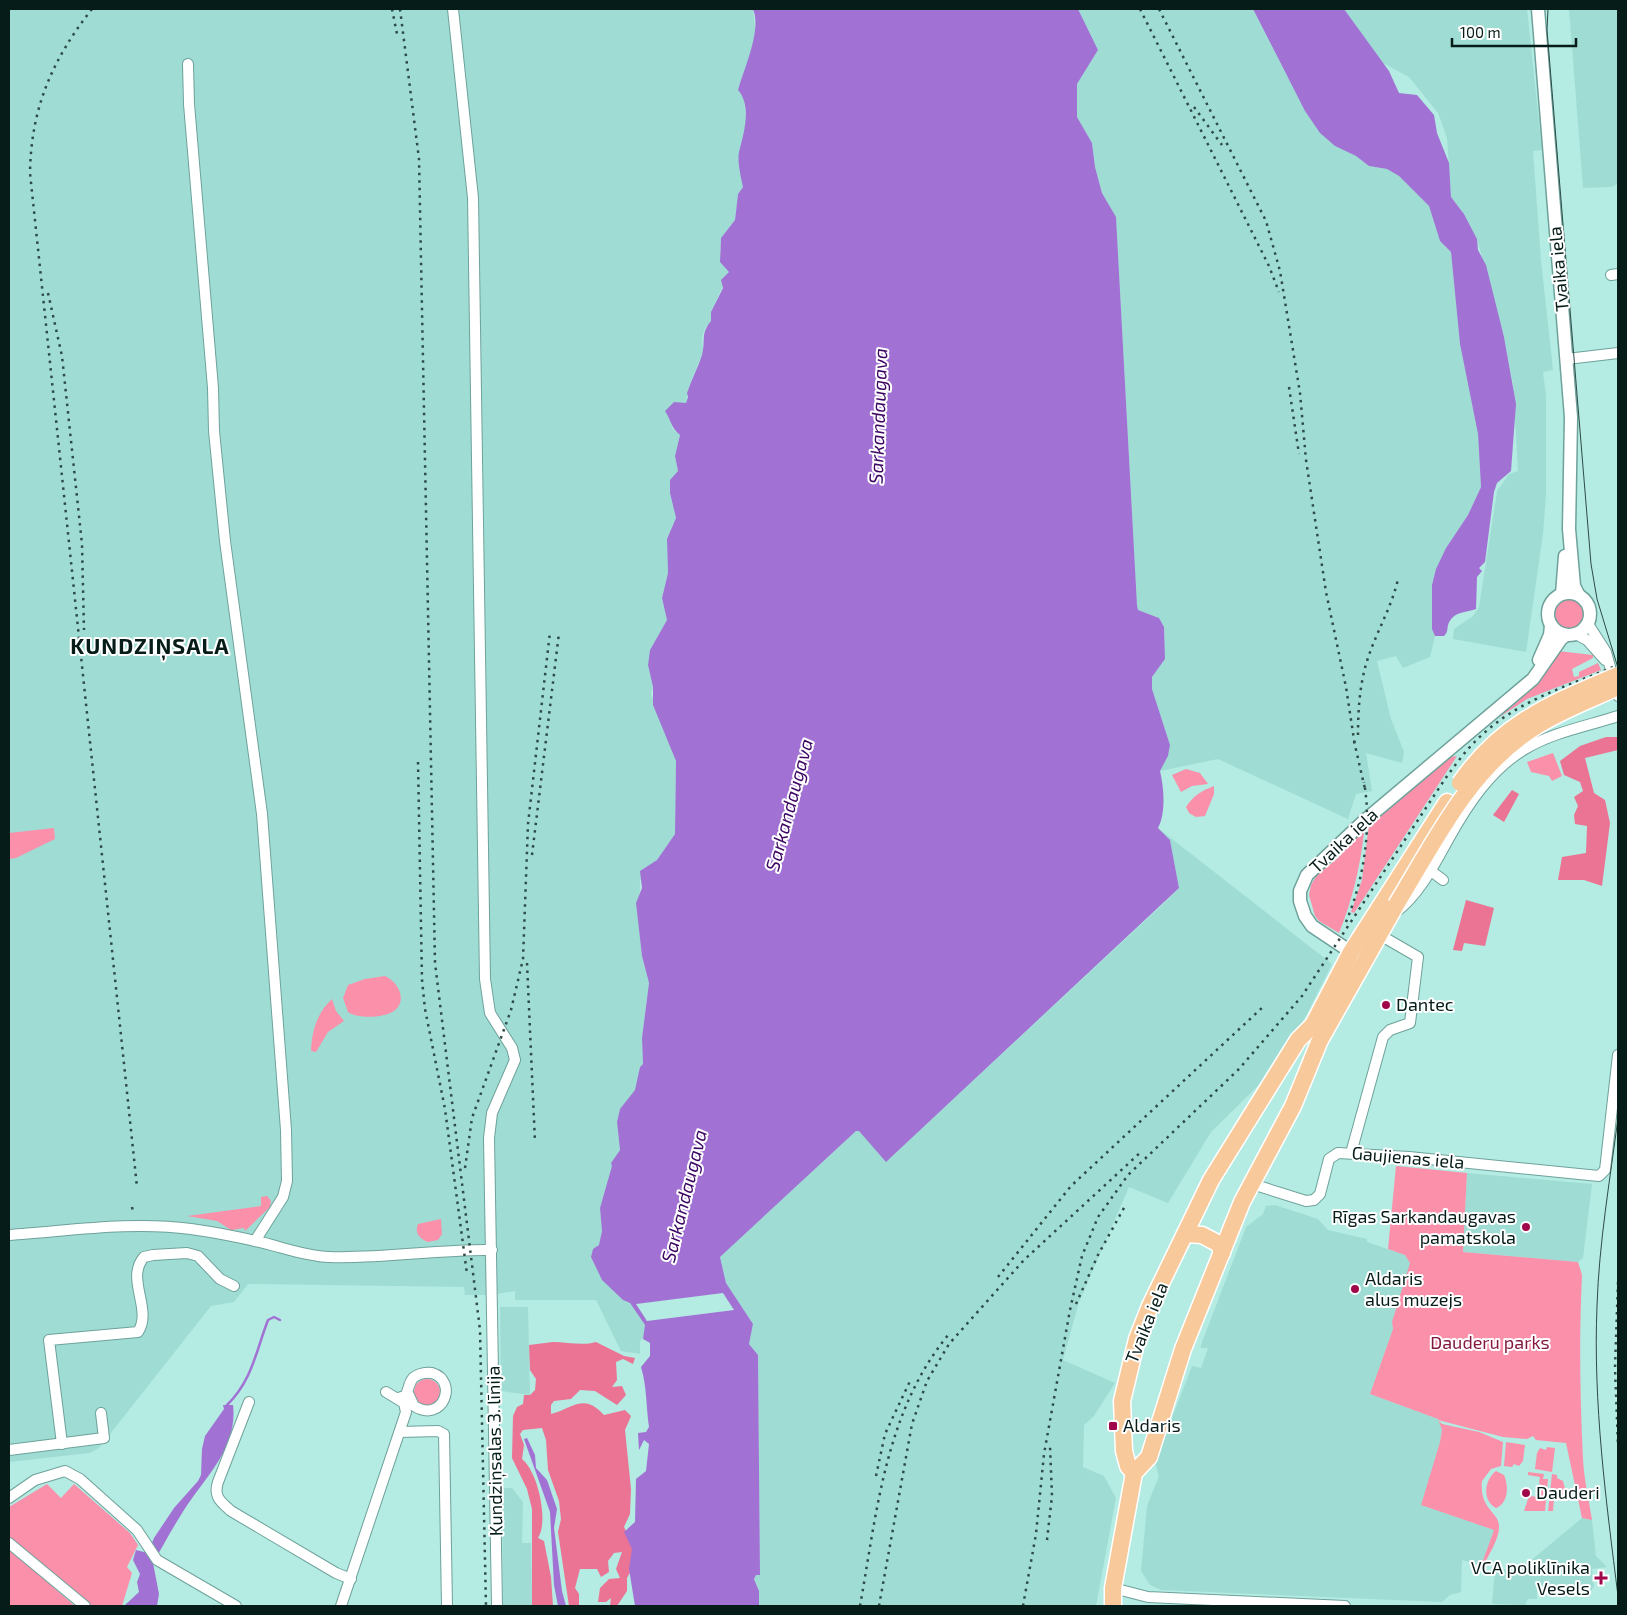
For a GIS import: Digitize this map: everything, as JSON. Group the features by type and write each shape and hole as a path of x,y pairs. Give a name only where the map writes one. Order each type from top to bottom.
{"main road":[{"path":"1358,956 1380,935 1390,907 1452,795 1477,759 1492,743 1539,711 1613,669"},
{"path":"1113,1606 1113,1588 1134,1473 1149,1457 1183,1349 1242,1202 1293,1106 1358,956 1455,808 1486,767 1501,752 1535,727 1618,687"},
{"name":"Tvaika iela","path":"1134,1473 1128,1466 1124,1451 1122,1402 1126,1377 1137,1339 1150,1306 1211,1180 1298,1040 1313,1025 1358,956"},
{"path":"1185,1234 1202,1235 1210,1239 1219,1244 1222,1253"}],"street":[{"name":"Kundziņsalas 3. līnija","path":"453,9 473,198 486,997 490,1013 512,1048 515,1060 492,1113 489,1138 496,1606"},
{"name":"Tvaika iela","path":"1358,956 1312,926 1305,916 1300,901 1300,891 1307,875 1364,821 1540,671 1555,646 1588,624 1590,618 1589,606 1578,594 1574,586 1569,529 1572,442 1567,359 1538,9"},
{"path":"188,64 190,114 213,388 214,431 225,541 262,814 286,1130 287,1168 283,1198 256,1241"},
{"path":"1567,359 1618,353"},
{"name":"Tvaika iela","path":"1526,683 1543,652 1551,625 1548,617 1550,604 1562,594 1566,537 1569,529"},
{"path":"1562,594 1578,594"},
{"path":"1588,624 1602,645 1613,669 1618,696"},
{"path":"1551,625 1559,633 1571,634 1596,649 1613,669"},
{"path":"1390,907 1404,906 1431,871 1475,796 1510,759 1535,744 1618,716"},
{"path":"1431,871 1443,880"},
{"path":"1351,1153 1382,1037 1390,1030 1410,1023 1418,972 1418,957 1380,935"},
{"name":"Gaujienas iela","path":"1252,1184 1306,1202 1314,1200 1320,1194 1329,1159 1338,1153 1599,1176 1605,1170 1618,1055"},
{"path":"9,1235 131,1227 166,1227 194,1229 256,1241 310,1256 329,1257 492,1250"},
{"path":"62,1444 49,1340 138,1332 142,1320 136,1271 144,1257 187,1253 198,1256 220,1279 234,1286"},
{"path":"426,1373 438,1376 445,1386 445,1398 437,1408 426,1411 410,1409 404,1403 403,1396 411,1381 415,1377 426,1373"},
{"path":"386,1392 403,1396"},
{"path":"249,1402 218,1482 216,1489 219,1501 248,1521 336,1573 351,1579"},
{"path":"342,1606 400,1432 410,1409"},
{"path":"9,1450 104,1438 101,1413"},
{"path":"400,1432 438,1432 444,1434 447,1606"},
{"path":"9,1498 35,1480 52,1473 65,1471 80,1479 138,1530 157,1560 236,1606"},
{"path":"9,1543 85,1606"},
{"path":"1113,1588 1148,1596 1221,1604 1345,1606"}],"shaded area":[{"path":"9,9 753,9 756,37 738,89 744,97 746,121 745,136 739,152 743,187 738,194 735,220 721,238 720,254 729,272 711,312 711,321 705,328 702,338 703,352 689,386 686,403 678,404 669,417 672,428 680,435 675,456 678,471 670,480 670,494 676,518 667,539 668,573 662,598 667,620 650,650 648,665 653,687 651,694 676,761 675,834 653,865 644,868 640,881 639,928 642,956 649,983 642,1038 643,1064 640,1067 636,1090 620,1110 617,1122 620,1150 611,1163 613,1166 600,1208 602,1231 596,1263 602,1278 623,1300 630,1303 645,1325 644,1337 640,1341 640,1354 621,1351 596,1300 515,1300 515,1291 492,1295 465,1295 464,1287 248,1284 234,1302 211,1306 99,1448 90,1453 9,1462"},
{"path":"1078,9 1253,9 1288,78 1335,146 1356,156 1369,166 1387,169 1399,176 1429,206 1440,241 1451,252 1460,344 1478,434 1481,487 1468,515 1446,548 1432,585 1432,629 1435,636 1430,657 1403,668 1396,656 1377,661 1391,719 1404,752 1402,763 1366,753 1372,791 1356,794 1348,819 1218,759 1160,771 1168,756 1170,745 1152,689 1152,677 1165,659 1164,627 1159,618 1138,610 1137,605 1116,218 1102,193 1095,167 1092,143 1077,117 1077,84 1098,50"},
{"path":"1344,9 1527,9 1542,150 1533,151 1541,260 1553,370 1543,372 1546,395 1546,494 1543,534 1526,652 1453,639 1454,629 1473,616 1479,607 1497,491 1509,474 1518,471 1513,384 1504,337 1477,239 1464,214 1451,197 1447,138 1438,113 1409,77 1381,62"},
{"path":"1569,9 1618,9 1618,184 1611,187 1583,188"},
{"path":"1606,737 1618,737 1618,750 1585,758 1594,793 1605,800 1610,823 1602,886 1584,880 1558,880 1562,857 1586,853 1587,826 1575,824 1574,815 1578,806 1574,797 1583,791 1580,782 1564,775 1560,761 1580,746"},
{"path":"1512,790 1519,794 1504,822 1493,815"},
{"path":"1158,828 1332,964 1307,1014 1270,1074 1211,1132 1168,1203 1129,1187 1079,1302 1063,1360 1115,1383 1094,1416 1084,1425 1083,1467 1104,1476 1116,1498 1096,1606 759,1606 759,1591 754,1579 756,1575 760,1575 758,1355 749,1344 753,1324 726,1283 720,1257 856,1131 859,1131 887,1161 1162,905 1179,888 1170,840"},
{"path":"1466,900 1494,908 1485,946 1464,943 1462,951 1453,950"},
{"name":"Rīgas Sarkandaugavas pamatskola","path":"1467,1173 1592,1184 1583,1258 1578,1262 1463,1252"},
{"name":"Aldaris","path":"1275,1205 1318,1219 1328,1230 1367,1239 1367,1242 1405,1255 1411,1263 1392,1322 1393,1329 1370,1394 1438,1419 1442,1430 1440,1442 1422,1505 1494,1530 1481,1566 1462,1560 1461,1592 1450,1595 1442,1602 1161,1590 1150,1585 1141,1571 1147,1506 1159,1476 1155,1462 1192,1366 1201,1368 1208,1348 1201,1348 1201,1345 1246,1227 1263,1214 1266,1206"},
{"path":"500,1307 528,1307 530,1395 501,1391"},
{"path":"553,1342 580,1344 596,1342 624,1356 635,1358 633,1364 623,1359 616,1362 617,1380 612,1387 622,1386 626,1395 617,1405 595,1391 580,1390 571,1399 554,1401 551,1405 551,1414 573,1405 585,1403 597,1408 604,1415 625,1410 631,1416 625,1430 631,1489 630,1514 624,1527 633,1545 634,1565 627,1578 627,1591 617,1606 610,1606 611,1598 606,1602 598,1602 600,1588 609,1579 620,1578 616,1569 622,1552 614,1553 608,1561 609,1572 601,1577 597,1569 580,1569 575,1588 579,1594 579,1606 569,1606 558,1532 561,1519 559,1501 548,1470 546,1440 542,1428 523,1430 520,1434 524,1445 522,1459 533,1474 540,1497 542,1520 538,1538 544,1541 551,1577 553,1606 532,1606 532,1509 527,1489 512,1458 513,1416 517,1407 523,1404 524,1395 530,1395 535,1390 536,1379 530,1370 529,1345"},
{"path":"502,1488 512,1488 523,1502 522,1543 531,1543 532,1606 503,1606"},
{"path":"1582,1518 1592,1520 1596,1556 1607,1567 1592,1569 1594,1587 1588,1593 1537,1591 1537,1599 1528,1599 1525,1605 1492,1604 1495,1569 1515,1569 1528,1563"}],"green space":[{"path":"1569,598 1580,603 1585,614 1580,625 1569,630 1558,625 1553,614 1558,603"},
{"path":"1558,651 1593,655 1593,658 1572,669 1574,677 1579,676 1579,672 1598,663 1601,670 1527,699 1498,718"},
{"path":"1553,753 1562,776 1552,781 1549,776 1531,772 1527,762"},
{"path":"1457,756 1354,913 1351,912 1362,880 1369,824 1449,757"},
{"path":"1186,769 1200,773 1208,784 1192,786 1181,792 1172,775"},
{"path":"1214,786 1214,794 1205,816 1196,817 1189,813 1186,807 1191,800 1201,792"},
{"path":"54,828 55,839 16,858 9,859 9,833"},
{"path":"1361,832 1364,833 1358,872 1352,897 1339,933 1319,921 1315,916 1309,895 1311,885 1317,875 1338,858"},
{"path":"385,976 394,982 400,992 400,1002 394,1011 371,1017 358,1016 348,1012 343,998 348,985 365,979"},
{"path":"332,999 336,1011 344,1021 328,1032 316,1052 311,1051 316,1022"},
{"name":"Dauderu parks","path":"1396,1166 1467,1173 1463,1252 1578,1262 1582,1275 1580,1368 1583,1459 1592,1520 1582,1518 1566,1443 1536,1440 1533,1436 1527,1439 1503,1437 1438,1420 1370,1394 1393,1329 1392,1322 1410,1263 1405,1255 1388,1249"},
{"path":"267,1196 271,1201 270,1207 245,1231 244,1228 231,1230 217,1221 187,1216 261,1206 261,1197"},
{"path":"441,1219 442,1234 438,1240 428,1242 418,1235 418,1224"},
{"path":"427,1379 436,1383 440,1392 436,1401 427,1405 418,1401 414,1392 418,1383"},
{"path":"1439,1421 1442,1424 1479,1432 1503,1442 1501,1466 1491,1469 1482,1481 1482,1491 1486,1504 1496,1518 1499,1527 1495,1542 1483,1567 1481,1566 1494,1530 1421,1505 1440,1442 1442,1430"},
{"path":"1506,1442 1525,1445 1523,1461 1519,1466 1514,1464 1512,1467 1504,1466"},
{"path":"1547,1447 1555,1448 1552,1472 1535,1469 1537,1453 1540,1448 1546,1450"},
{"path":"1496,1471 1504,1475 1507,1489 1505,1499 1496,1508 1488,1501 1486,1490 1489,1480"},
{"path":"1528,1472 1544,1474 1543,1479 1548,1479 1545,1511 1524,1511 1529,1496 1538,1497 1542,1486 1539,1483 1540,1477 1528,1475"},
{"path":"1552,1474 1557,1475 1557,1478 1563,1481 1565,1489 1562,1496 1554,1498 1553,1511 1548,1511"},
{"path":"47,1484 61,1498 74,1484 130,1533 138,1545 127,1567 132,1573 122,1606 90,1606 9,1539 9,1507"},
{"path":"9,1549 75,1606 9,1606"}],"water":[{"name":"Sarkandaugava","path":"753,9 1078,9 1098,50 1077,84 1077,117 1092,143 1095,167 1102,193 1116,217 1137,605 1138,610 1159,618 1164,627 1165,659 1152,677 1152,689 1170,745 1168,756 1160,771 1164,800 1161,822 1158,828 1170,840 1179,888 886,1162 859,1131 856,1131 720,1257 726,1283 753,1324 749,1344 758,1355 760,1575 756,1575 754,1579 759,1591 759,1606 635,1606 629,1569 632,1549 624,1532 635,1522 636,1479 646,1471 649,1444 644,1440 639,1450 638,1433 646,1432 649,1427 641,1367 650,1356 650,1343 643,1339 645,1325 630,1303 623,1300 602,1280 591,1257 593,1249 599,1245 602,1231 600,1208 612,1166 611,1163 620,1150 617,1122 620,1109 635,1090 640,1067 643,1064 642,1038 649,983 642,956 636,903 642,888 640,871 657,860 675,834 676,761 653,705 653,687 648,665 650,650 667,620 662,598 668,573 667,539 676,518 670,493 670,480 678,471 675,456 680,435 673,427 665,411 674,402 686,403 687,393 702,355 704,334 711,321 711,312 723,288 721,280 729,272 720,262 721,238 735,220 738,194 743,187 739,156 745,128 746,112 745,104 738,90 754,38 755,18"},
{"path":"1253,9 1344,9 1389,71 1399,93 1417,95 1434,115 1437,133 1449,163 1451,197 1464,214 1477,239 1478,250 1486,265 1504,337 1516,404 1511,471 1497,483 1494,492 1485,562 1479,568 1482,571 1477,577 1476,609 1453,617 1444,636 1435,636 1432,629 1432,585 1436,569 1446,548 1468,515 1481,487 1478,434 1460,344 1451,252 1440,241 1429,206 1399,176 1387,169 1369,166 1356,156 1335,146 1320,133 1305,111"},
{"path":"223,1405 233,1405 233,1421 225,1448 210,1474 180,1516 153,1563 159,1594 157,1606 124,1606 139,1592 137,1582 140,1574 133,1560 136,1550 148,1553 154,1538 174,1508 198,1481 201,1475 202,1449 205,1436 224,1409"},
{"path":"527,1438 535,1455 536,1468 547,1480 557,1509 554,1528 562,1591 566,1606 558,1606 554,1585 550,1512 524,1439"}],"pier":[{"path":"723,1293 734,1310 647,1321 636,1304"}],"waterway":[{"path":"227,1405 248,1376 268,1320 274,1317 280,1320"}],"tram line":[{"path":"1548,9 1547,30 1591,564 1597,599 1618,668"},
{"path":"1618,1118 1600,1259 1596,1343 1602,1452 1618,1596"}],"railway":[{"path":"92,9 66,47 46,86 34,127 30,173 137,1187"},
{"path":"392,9 397,34"},
{"path":"400,9 419,159 435,963 480,1330 486,1606"},
{"path":"1140,9 1269,266 1279,292"},
{"path":"1159,9 1266,221 1280,271 1300,393 1306,460 1326,592 1346,687 1355,746"},
{"path":"1194,107 1222,145"},
{"path":"48,293 62,356 82,544 84,630"},
{"path":"1289,387 1299,454"},
{"path":"1358,735 1358,715 1363,674 1398,579"},
{"path":"465,1168 472,1118 511,1010 523,959 528,824 550,632"},
{"path":"532,855 559,633"},
{"path":"1023,1606 1036,1534 1044,1454 1070,1310 1082,1256 1098,1217 1128,1175 1239,1069 1302,996 1445,779 1471,745 1497,722 1529,702 1618,665"},
{"path":"1354,741 1365,789"},
{"path":"418,762 422,980 425,1009 445,1109 467,1274"},
{"path":"1346,922 1358,888 1365,853 1367,817 1364,782"},
{"path":"527,963 535,1142"},
{"path":"998,1277 1071,1186 1265,1005"},
{"path":"879,1606 912,1424 927,1381 949,1344 1024,1260 1142,1151"},
{"path":"1076,1304 1098,1255 1125,1206"},
{"path":"132,1207 133,1212"},
{"path":"1618,1282 1615,1368 1618,1445"},
{"path":"860,1606 879,1499 897,1429 910,1396 927,1364 949,1334"},
{"path":"876,1476 885,1434 911,1379"},
{"path":"1047,1540 1052,1496 1050,1446"}],"place":[{"name":"Dantec","path":"1386,1005"},
{"name":"Rīgas Sarkandaugavas pamatskola","path":"1526,1227"},
{"name":"Aldaris alus muzejs","path":"1355,1289"},
{"name":"Aldaris","path":"1113,1426"},
{"name":"Dauderi","path":"1526,1493"},
{"name":"VCA poliklīnika Vesels","path":"1601,1578"}],"district":[{"name":"KUNDZIŅSALA","path":"150,646"}]}
